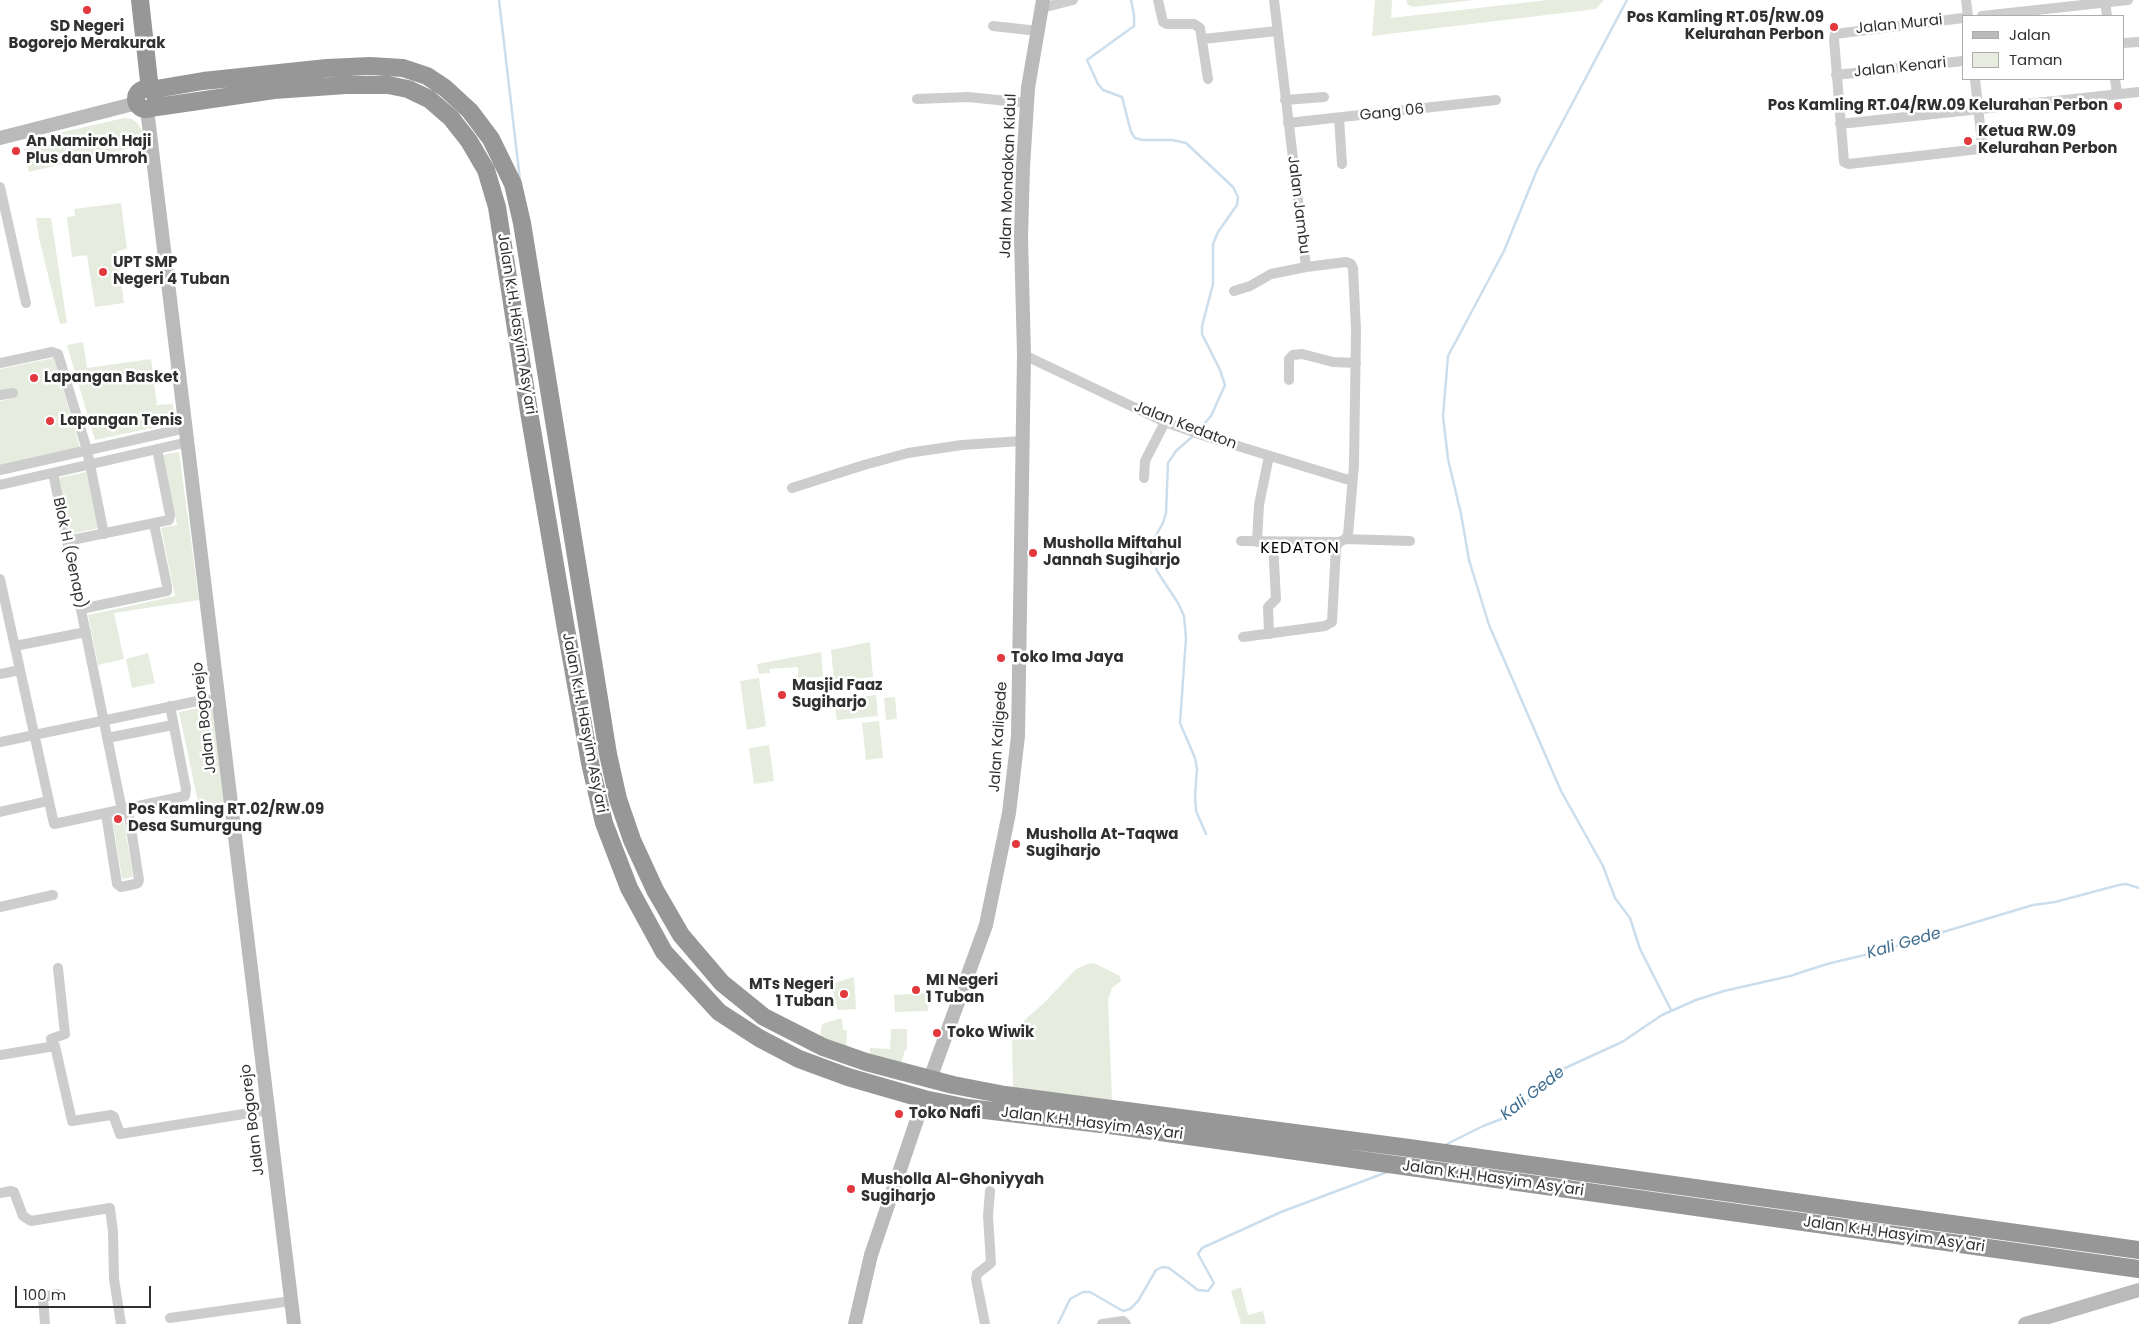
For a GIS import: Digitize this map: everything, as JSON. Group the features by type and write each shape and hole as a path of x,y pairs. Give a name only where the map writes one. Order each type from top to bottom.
{"highway":[{"path":"129,0 145,101"},
{"path":"140,0 145,101"},
{"name":"Jalan K.H. Hasyim Asy'ari","path":"145,101 203,81 327,68 392,67 419,72 436,81 461,102 478,121 502,160 517,199 610,763 624,818 654,890 669,918 696,955 740,999 777,1025 844,1055 976,1090 1409,1148 2139,1250"},
{"name":"Jalan K.H. Hasyim Asy'ari","path":"145,101 378,84 398,86 422,95 444,112 462,132 486,170 497,207 566,629 590,763 604,823 629,888 649,928 664,952 719,1012 740,1027 798,1059 870,1084 924,1099 994,1112 1138,1129 2139,1269"},
{"path":"462,132 478,121"},
{"path":"566,629 572,636 579,634 562,528 568,509"},
{"path":"590,763 595,753 596,745 580,648 581,643 587,642 592,652"},
{"path":"1029,1098 1044,1108 1145,1120 1147,1123 1146,1127 1138,1129"},
{"path":"1858,1210 1850,1215 1852,1219 1952,1233 1960,1236 1968,1245"}],"street":[{"path":"1043,4 1073,0"},
{"path":"1158,0 1163,22 1167,24 1196,24 1201,29 1208,79"},
{"name":"Jalan Jambu","path":"1269,634 1325,626 1332,622 1336,548 1342,541 1351,511 1356,363 1355,284 1352,266 1346,262 1306,267 1274,0"},
{"path":"1966,0 1968,15"},
{"path":"1990,15 2128,0"},
{"path":"2106,1 2107,15"},
{"name":"Jalan Mondokan Kidul","path":"1024,354 1021,237 1027,103 1043,4"},
{"name":"Jalan Murai","path":"1836,75 1835,34 1962,18"},
{"path":"993,26 1038,31"},
{"path":"1203,39 1277,31"},
{"path":"2124,44 2139,42"},
{"name":"Jalan Kenari","path":"1836,75 1962,61"},
{"path":"1836,75 1843,160 1847,164 1977,150 1982,146 1975,80"},
{"path":"2115,80 2117,94"},
{"path":"1840,124 2139,92"},
{"path":"1285,100 1324,96"},
{"path":"917,99 968,97 1027,103"},
{"name":"Gang 06","path":"1288,123 1496,100"},
{"path":"0,138 145,101"},
{"name":"Jalan Bogorejo","path":"145,101 294,1324"},
{"path":"1339,118 1342,164"},
{"path":"0,187 26,304"},
{"path":"1234,291 1247,287 1271,274 1306,267"},
{"path":"0,363 52,352 57,353 60,357 87,450 104,534"},
{"name":"Jalan Kedaton","path":"1024,354 1165,422 1352,481"},
{"name":"Jalan Kaligede","path":"930,1079 986,925 1009,813 1018,736 1024,354"},
{"path":"1289,380 1289,359 1293,355 1302,354 1333,362 1356,363"},
{"path":"0,395 13,393"},
{"path":"1144,478 1145,461 1165,422"},
{"path":"0,485 157,449 187,435"},
{"path":"0,470 87,450 187,435"},
{"path":"792,488 908,453 962,445 1022,441"},
{"path":"67,541 154,524 167,520 170,517 157,449"},
{"path":"1257,542 1259,505 1269,456"},
{"name":"Blok H (Genap)","path":"53,473 107,738 125,810 139,880 137,883 121,887 117,884 106,814"},
{"path":"81,609 167,591 168,588 154,524"},
{"path":"1241,541 1273,543 1410,541"},
{"path":"1243,637 1269,634 1268,607 1276,599 1273,543"},
{"path":"0,579 5,627 15,646 52,822 56,824 106,814 187,794 170,706"},
{"path":"15,646 86,632"},
{"path":"0,674 20,670"},
{"path":"0,742 207,698"},
{"path":"107,738 173,725"},
{"path":"0,812 48,801"},
{"path":"0,907 53,895"},
{"path":"58,968 65,1034 52,1039 52,1046 57,1051 72,1121 110,1115 114,1117 118,1132 123,1134 268,1110"},
{"path":"0,1055 52,1046"},
{"path":"855,1324 871,1255 924,1099"},
{"path":"985,1324 976,1279 977,1274 991,1262 988,1216 990,1190"},
{"path":"0,1193 14,1192 24,1216 31,1220 110,1208 114,1280 121,1324"},
{"path":"2025,1324 2139,1290"},
{"path":"45,1324 43,1297 58,1294"},
{"path":"170,1318 292,1301"},
{"path":"1102,1324 1123,1321 1126,1324"}],"green space":[{"path":"1375,0 1392,0 1391,18 1548,0 1604,0 1596,9 1372,36"},
{"path":"1406,0 1474,0 1413,7 1408,5"},
{"path":"124,118 132,119 138,124 142,131 144,145 29,172 24,149 55,142 54,134"},
{"path":"121,203 127,249 117,251 124,303 95,307 87,255 72,257 67,217 75,216 74,209"},
{"path":"36,218 51,218 67,323 60,324"},
{"path":"83,342 87,368 151,359 157,405 173,404 175,423 95,440 67,345"},
{"path":"54,358 80,448 0,466 0,401 14,398 11,388 0,391 0,369"},
{"path":"179,452 199,600 114,613 124,659 98,665 88,615 175,596 161,528 177,525 162,455"},
{"path":"86,472 98,528 71,534 59,478"},
{"path":"870,642 873,677 834,681 831,650"},
{"path":"821,652 823,677 798,678 798,667 770,669 770,673 759,674 757,664"},
{"path":"148,653 155,683 132,688 126,659"},
{"path":"759,678 766,726 747,730 740,681"},
{"path":"876,695 878,716 837,720 834,700"},
{"path":"895,697 897,719 886,720 884,698"},
{"path":"213,705 226,810 166,818 164,810 198,802 179,712"},
{"path":"879,721 883,758 866,760 862,723"},
{"path":"769,745 774,781 754,784 749,748"},
{"path":"124,821 133,877 122,879 113,823"},
{"path":"1090,963 1120,976 1121,981 1112,988 1108,1000 1112,1100 1013,1089 1012,1041 1018,1026 1045,1002 1076,969"},
{"path":"854,977 856,1009 838,1010 831,984"},
{"path":"927,993 928,1011 895,1012 894,995"},
{"path":"842,1019 843,1030 847,1030 846,1049 820,1040 822,1024"},
{"path":"891,1029 907,1029 907,1050 905,1050 901,1064 870,1056 870,1048 890,1049"},
{"path":"1241,1287 1248,1315 1263,1311 1266,1324 1241,1324 1231,1291"}],"waterway":[{"path":"499,0 520,180"},
{"path":"1131,0 1134,26 1087,60 1098,84 1103,90 1122,97 1131,132 1135,138 1142,140 1172,140 1186,143 1233,187 1238,197 1237,205 1218,232 1213,244 1213,284 1202,326 1202,334 1220,370 1225,385 1211,416 1199,430"},
{"path":"1627,0 1537,170 1504,251 1448,356 1443,416 1448,459 1461,514 1469,560 1489,625 1561,791 1603,866 1615,898 1630,918 1640,949 1671,1010"},
{"path":"1193,436 1176,451 1168,463 1166,513 1163,523 1151,544 1151,552 1157,571 1178,603 1184,616 1186,638 1180,723 1195,758 1197,769 1196,811 1206,834"},
{"name":"Kali Gede","path":"1445,1145 1483,1126 1512,1115 1563,1069 1622,1042 1662,1015 1696,1000 1724,991 1790,976 1827,964 1873,953 2033,905 2055,902 2119,885 2126,884 2139,888"},
{"name":"Kali Gede","path":"1058,1324 1070,1299 1083,1292 1090,1292 1123,1311 1130,1309 1138,1301 1156,1270 1162,1267 1169,1268 1198,1290 1208,1291 1214,1283 1198,1254 1202,1248 1281,1212 1390,1171"}],"place":[{"name":"SD Negeri Bogorejo Merakurak","path":"87,10"},
{"name":"Pos Kamling RT.05/RW.09 Kelurahan Perbon","path":"1834,27"},
{"name":"Pos Kamling RT.04/RW.09 Kelurahan Perbon","path":"2118,106"},
{"name":"Ketua RW.09 Kelurahan Perbon","path":"1968,141"},
{"name":"An Namiroh Haji Plus dan Umroh","path":"16,151"},
{"name":"UPT SMP Negeri 4 Tuban","path":"103,272"},
{"name":"Lapangan Basket","path":"34,378"},
{"name":"Lapangan Tenis","path":"50,421"},
{"name":"Musholla Miftahul Jannah Sugiharjo","path":"1033,553"},
{"name":"Toko Ima Jaya","path":"1001,658"},
{"name":"Masjid Faaz Sugiharjo","path":"782,695"},
{"name":"Pos Kamling RT.02/RW.09 Desa Sumurgung","path":"118,819"},
{"name":"Musholla At-Taqwa Sugiharjo","path":"1016,844"},
{"name":"MI Negeri 1 Tuban","path":"916,990"},
{"name":"MTs Negeri 1 Tuban","path":"844,994"},
{"name":"Toko Wiwik","path":"937,1033"},
{"name":"Toko Nafi","path":"899,1114"},
{"name":"Musholla Al-Ghoniyyah Sugiharjo","path":"851,1189"}],"district":[{"name":"KEDATON","path":"1300,549"}]}
